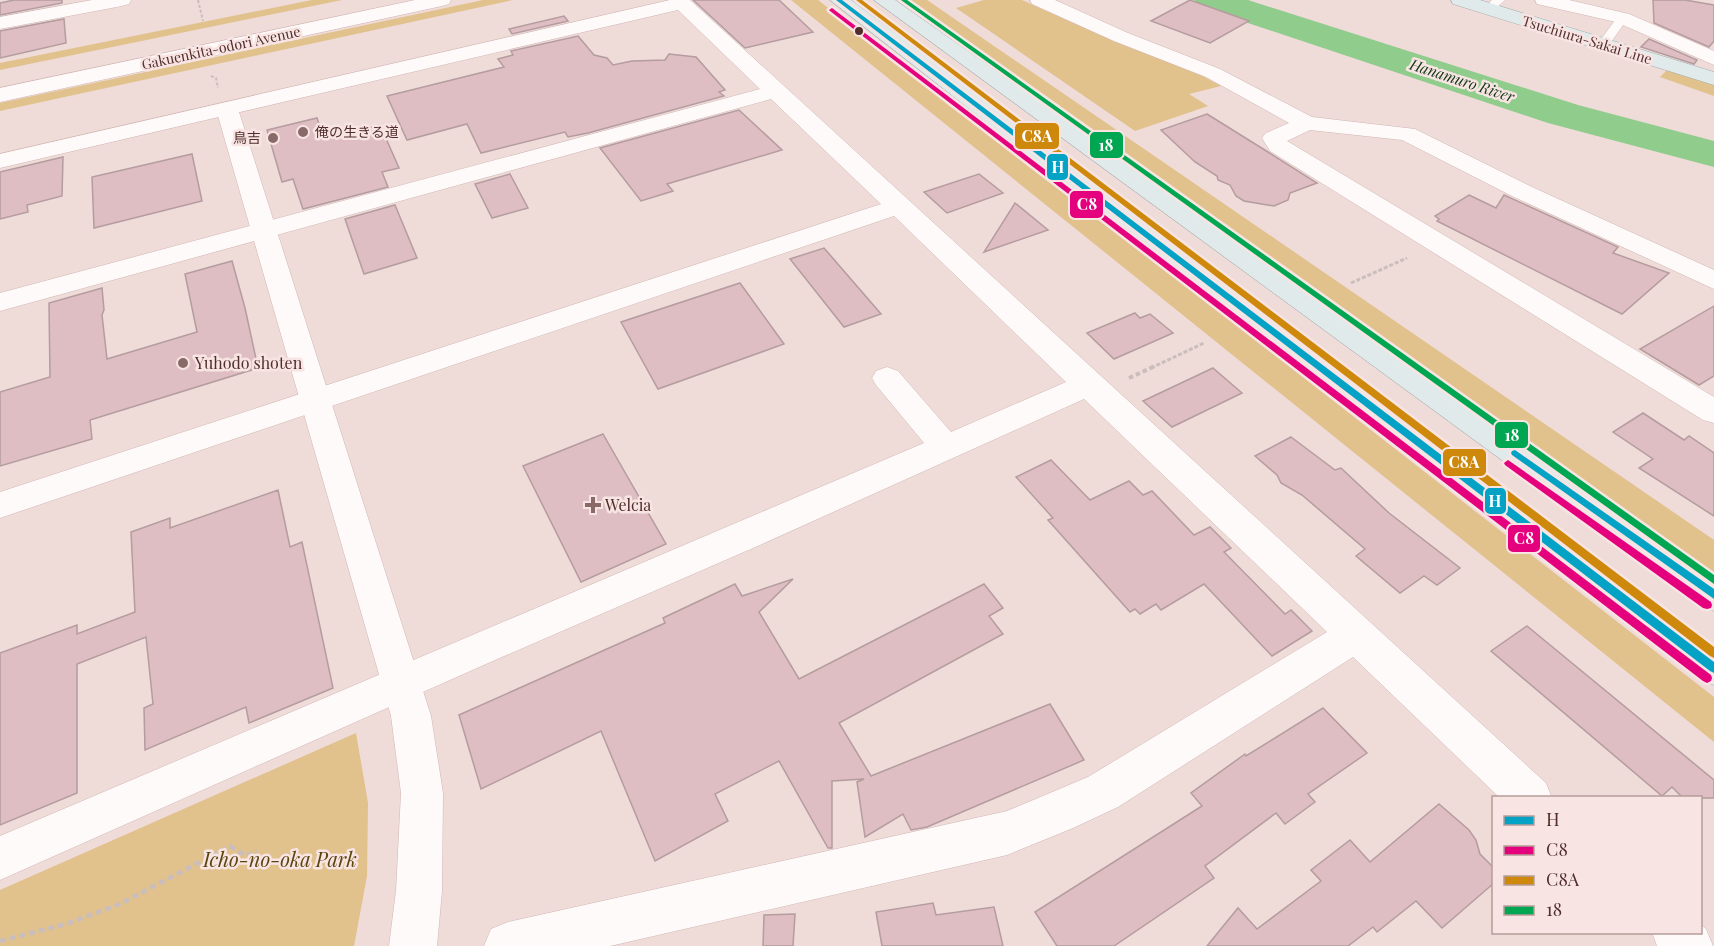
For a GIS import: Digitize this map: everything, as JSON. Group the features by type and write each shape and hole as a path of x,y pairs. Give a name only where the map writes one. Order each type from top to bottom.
{"main road":[{"path":"839,0 1714,669"},
{"path":"883,0 1714,595"},
{"name":"Tsuchiura-Sakai Line","path":"1460,0 1494,5 1603,45 1714,79"}],"street":[{"path":"0,23 122,0"},
{"name":"Gakuenkita-odori Avenue","path":"0,76 372,0"},
{"name":"Gakuenkita-odori Avenue","path":"0,95 442,0"},
{"path":"1039,0 1121,37 1213,73 1308,123 1407,134 1523,192 1714,280"},
{"path":"1544,0 1629,14 1714,59"},
{"path":"0,161 680,2 1529,796"},
{"path":"0,302 776,91"},
{"path":"227,109 411,716 422,793 419,891 413,946"},
{"path":"1308,123 1274,138 1278,146 1714,412"},
{"path":"0,505 899,206"},
{"path":"887,378 946,448"},
{"path":"0,858 946,448 1094,388"},
{"path":"508,946 1007,833 1103,792 1357,634"},
{"path":"1676,934 1689,946"}],"lane":[{"path":"1603,45 1629,14"}],"path":[{"path":"198,0 203,21"},
{"path":"1351,283 1416,254"},
{"path":"1094,388 1203,343"},
{"path":"0,941 66,924 120,904 230,846 246,856 257,850"}],"green space":[{"path":"312,0 342,0 0,70 0,63"},
{"path":"483,0 513,0 0,111 0,103"},
{"path":"791,0 818,0 1714,697 1714,742"},
{"path":"900,0 927,0 1714,540 1714,574"},
{"path":"984,0 1022,0 1116,42 1197,73 1221,86 1189,94 1208,106 1135,131 956,8"},
{"path":"1667,70 1714,84 1714,96 1660,77"},
{"name":"Icho-no-oka Park","path":"356,733 368,803 367,876 354,946 0,946 0,890"}],"building":[{"path":"14,0 62,0 62,3 0,15 0,3"},
{"path":"693,0 779,0 813,32 745,48"},
{"path":"1190,0 1249,21 1210,43 1151,21"},
{"path":"1653,0 1685,0 1714,5 1714,41 1709,47 1654,23"},
{"path":"564,16 568,21 512,34 509,29"},
{"path":"64,19 66,43 0,58 0,31"},
{"path":"578,36 594,55 607,58 613,65 632,61 665,60 669,54 696,57 725,90 719,92 724,96 588,133 568,137 565,132 481,153 467,124 407,140 387,96 504,67 498,59 513,55 511,51"},
{"path":"1649,39 1697,60 1694,64 1641,47"},
{"path":"739,110 782,150 667,184 673,191 641,201 600,148"},
{"path":"1207,114 1317,183 1290,193 1288,200 1274,206 1244,201 1236,196 1230,185 1218,180 1217,176 1195,162 1161,130"},
{"path":"317,118 324,139 380,125 399,168 382,172 388,187 303,209 293,179 282,182 267,130"},
{"path":"192,154 202,201 94,228 92,177"},
{"path":"63,157 62,196 27,205 28,212 0,219 0,172"},
{"path":"510,174 528,208 492,218 475,184"},
{"path":"979,174 1003,193 947,213 924,192"},
{"path":"1469,195 1496,208 1504,195 1618,247 1613,253 1669,273 1622,314 1437,221 1439,219 1435,216"},
{"path":"1015,203 1048,230 984,252"},
{"path":"395,205 417,258 364,274 345,219"},
{"path":"824,248 881,314 844,327 790,259"},
{"path":"232,261 258,368 90,420 92,439 0,466 0,392 50,377 49,303 102,288 104,310 102,315 107,359 197,332 185,274"},
{"path":"740,283 784,344 658,389 621,322"},
{"path":"1714,306 1714,376 1699,385 1640,349"},
{"path":"1135,313 1140,318 1150,314 1173,333 1114,359 1087,333"},
{"path":"1213,368 1242,393 1172,427 1143,401"},
{"path":"1643,413 1684,440 1689,436 1714,453 1714,516 1639,468 1653,459 1613,432"},
{"name":"Welcia","path":"603,434 666,544 581,582 523,466"},
{"path":"1291,437 1335,470 1341,468 1389,513 1460,568 1437,585 1424,576 1400,593 1356,556 1365,549 1302,495 1281,483 1277,475 1255,456"},
{"path":"1051,460 1090,500 1129,481 1143,495 1152,491 1194,535 1210,527 1231,548 1224,552 1285,614 1291,610 1312,631 1272,656 1204,584 1161,610 1156,604 1140,614 1135,609 1130,612 1048,520 1053,518 1016,477"},
{"path":"278,490 290,547 302,542 333,688 249,723 246,707 145,750 144,708 153,704 146,637 77,664 77,793 0,825 0,653 77,625 77,634 135,612 131,532 170,518 170,528"},
{"path":"793,579 759,612 799,679 984,584 1003,608 989,616 1003,634 839,723 871,776 1050,704 1084,760 927,827 911,830 903,814 865,837 857,782 864,779 832,781 832,848 828,848 779,761 715,794 728,821 655,861 601,731 481,789 459,715 665,623 663,618 735,584 742,596"},
{"path":"1527,626 1714,780 1714,798 1681,796 1672,787 1662,796 1491,651"},
{"path":"1323,708 1367,753 1308,794 1315,802 1285,824 1276,813 1205,866 1214,878 1114,946 1057,946 1035,912 1202,806 1191,793 1245,754 1246,756"},
{"path":"1439,804 1469,830 1476,840 1480,854 1492,866 1492,885 1442,928 1416,901 1377,932 1373,927 1348,946 1207,946 1238,908 1257,929 1321,881 1311,870 1350,840 1370,862"},
{"path":"933,903 936,915 994,907 1003,946 882,946 876,912"},
{"path":"795,914 793,946 763,946 764,915"}],"waterway":[{"name":"Hanamuro River","path":"1212,0 1563,114 1714,154"}],"transit line":[{"name":"H","path":"839,0 1714,668"},
{"name":"C8A","path":"859,0 1714,653"},
{"name":"18","path":"904,0 1714,580"},
{"name":"C8","path":"832,10 1707,678"},
{"name":"H","path":"1515,453 1714,595"},
{"name":"C8","path":"1508,463 1707,605"}],"place":[{"name":"俺の生きる道","path":"303,132"},
{"name":"鳥吉","path":"273,138"},
{"name":"Yuhodo shoten","path":"183,363"},
{"name":"Welcia","path":"593,505"}]}
